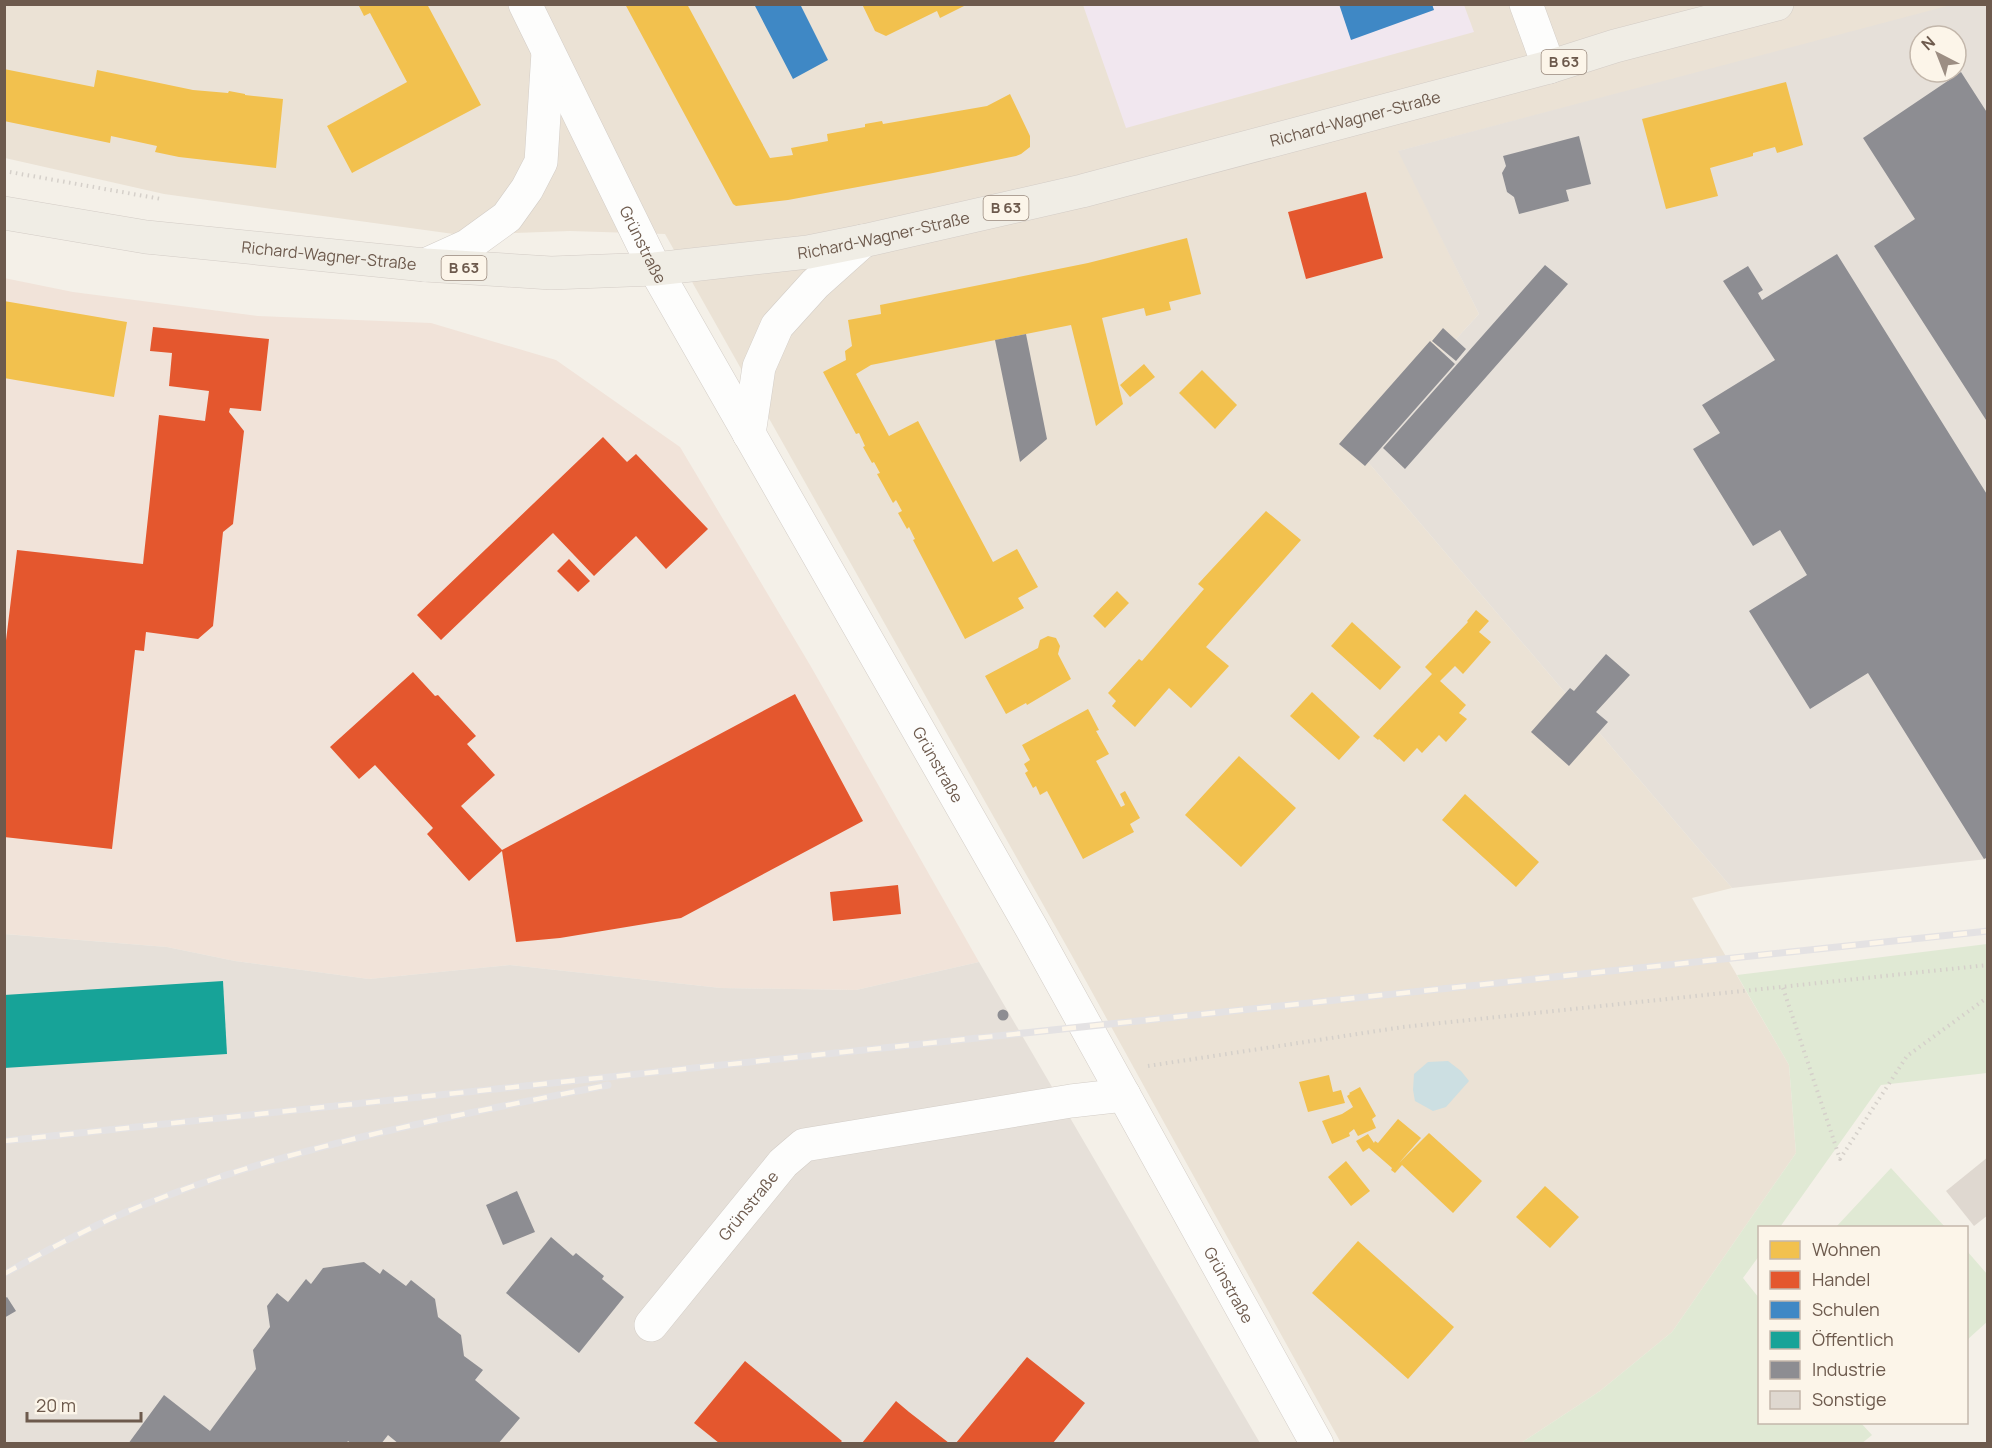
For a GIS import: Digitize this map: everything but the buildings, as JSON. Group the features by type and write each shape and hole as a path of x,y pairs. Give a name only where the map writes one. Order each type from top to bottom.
{"main road":[{"name":"Richard-Wagner-Straße","path":"4,213 146,237 425,265 551,273 656,269 808,252 1082,191 1777,4"}],"street":[{"name":"Grünstraße","path":"525,4 656,269 1118,1083 1317,1443"},
{"path":"1526,4 1549,66"},
{"path":"425,265 467,246 499,223 507,217 527,189 541,162 548,50"},
{"path":"749,434 759,367 777,326 863,241"},
{"name":"Grünstraße","path":"651,1325 783,1163 804,1145 1059,1103 1118,1083"}],"path":[{"path":"1118,1083 1403,1027 1988,965"},
{"path":"1783,988 1840,1159 1907,1056 1988,997"}],"shaded area":[{"path":"5,5 1956,5 1399,151 1479,314 1356,448 1732,888 1692,898 1789,1065 1796,1153 1672,1332 1600,1391 1521,1443 1341,1443 1071,954 665,234 570,231 461,235 164,194 5,158"},
{"path":"1083,5 1464,5 1474,32 1126,128"},
{"path":"1951,5 1987,5 1987,859 1732,888 1356,448 1479,314 1398,151"},
{"path":"4,278 73,292 258,316 431,323 556,360 680,447 810,665 979,962 856,990 721,988 510,965 369,979 235,961 167,947 5,934"},
{"path":"4,934 167,947 235,961 369,979 510,965 721,988 856,990 979,962 1260,1443 5,1443"},
{"path":"1448,1061 1469,1081 1446,1107 1433,1111 1415,1101 1414,1074 1428,1062"}],"green space":[{"path":"1987,944 1987,1073 1881,1085 1781,1226 1758,1226 1758,1257 1743,1278 1758,1297 1758,1424 1862,1424 1872,1435 1861,1444 1521,1443 1600,1391 1672,1332 1796,1153 1789,1065 1737,975"},
{"path":"1891,1168 1944,1226 1837,1226"},
{"path":"1968,1252 1987,1274 1988,1321 1968,1339"}],"railway":[{"path":"4,1141 1988,931"},
{"path":"4,1274 126,1212 184,1189 243,1170 364,1136 608,1085"}]}
